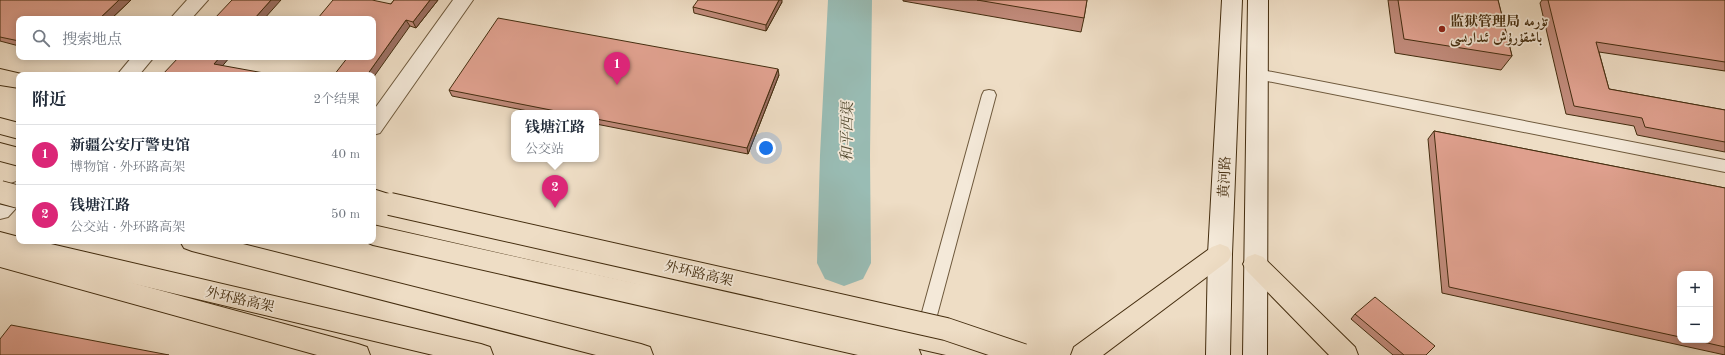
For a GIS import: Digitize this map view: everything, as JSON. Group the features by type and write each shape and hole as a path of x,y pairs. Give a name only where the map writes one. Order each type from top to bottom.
{"main road":[{"path":"183,16 198,0"},
{"path":"376,123 463,0"},
{"name":"黄河路","path":"1218,355 1220,254 1232,0"},
{"path":"1255,355 1258,0"},
{"path":"130,72 141,60"},
{"path":"0,77 16,80"},
{"path":"0,126 16,129"},
{"path":"0,152 16,156"},
{"path":"0,192 16,196"},
{"path":"0,210 16,193"},
{"name":"外环路高架","path":"376,199 390,204 946,329 1023,355"},
{"path":"376,216 916,347"},
{"path":"376,237 916,347 996,355"},
{"name":"外环路高架","path":"0,242 481,355"},
{"path":"204,244 641,355"},
{"path":"1083,355 1220,254"},
{"path":"0,257 358,355"},
{"path":"1255,264 1346,355"}],"lane":[{"path":"1257,74 1725,166"},
{"path":"916,347 989,95"}],"building":[{"path":"0,0 119,0 102,16 16,16 16,40 0,37"},
{"path":"232,0 271,0 257,16 217,16"},
{"path":"333,0 372,0 391,4 394,0 430,0 413,22 406,20 369,72 336,72 346,60 376,60 376,16 320,16"},
{"path":"698,0 779,0 766,25 693,7"},
{"path":"977,0 1087,0 1084,18"},
{"name":"监狱管理局 تۈرمە باشقۇرۇش ئىدارىسى","path":"1398,0 1498,0 1512,56 1404,39"},
{"path":"1548,0 1725,0 1725,62 1596,42 1609,89 1725,110 1725,142 1645,127 1642,118 1574,106"},
{"path":"498,18 778,69 747,148 599,120 599,110 551,110 449,90"},
{"path":"176,60 217,60 214,64 258,72 165,72"},
{"path":"1434,131 1725,188 1725,347 1707,343 1713,343 1713,271 1677,271 1677,336 1449,287"},
{"path":"1375,297 1435,346 1426,355 1404,355 1355,314"},
{"path":"11,325 169,355 0,355 0,339"}],"waterway":[{"name":"和平西渠","path":"844,263 845,155 850,0"}],"place":[{"name":"监狱管理局 تۈرمە باشقۇرۇش ئىدارىسى","path":"1442,29"},
{"name":"新疆公安厅警史馆","path":"617,85"},
{"name":"钱塘江路","path":"555,208"}]}
